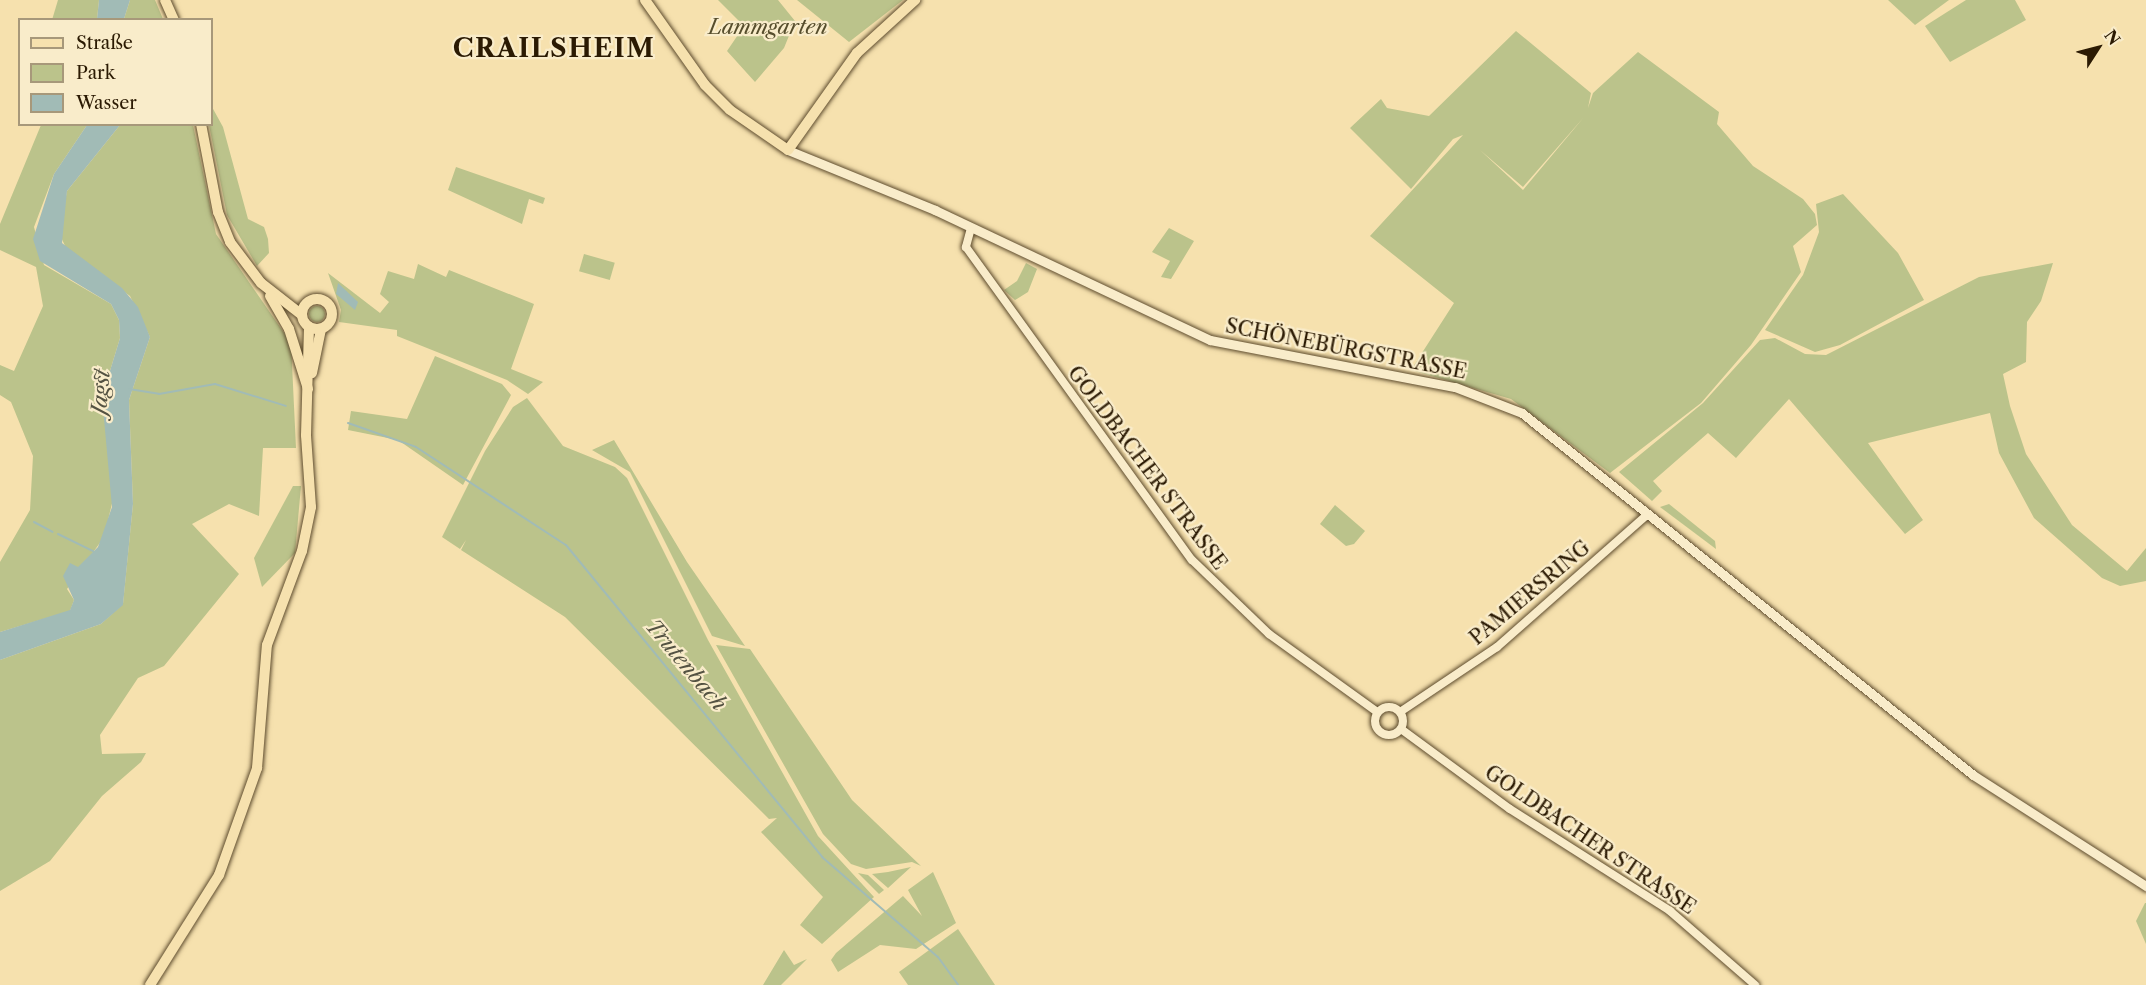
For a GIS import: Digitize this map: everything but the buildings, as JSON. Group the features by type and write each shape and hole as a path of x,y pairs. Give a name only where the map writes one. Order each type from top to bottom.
{"main road":[{"path":"165,0 173,18"},
{"path":"645,0 705,85 730,110 788,150 857,53 915,0"},
{"path":"201,126 225,230 289,329 309,391"},
{"name":"SCHÖNEBÜRGSTRASSE","path":"788,150 971,228 1210,340 1388,372 1495,400 1560,439 1842,674 1973,775 2146,886"},
{"path":"150,985 219,875 257,768 267,645 309,524 309,391 321,329 331,318 328,305 316,299 305,304 261,283"},
{"path":"261,283 302,315 309,327 311,374"},
{"path":"302,315 305,304"},
{"path":"309,327 321,329"}],"street":[{"name":"GOLDBACHER STRASSE","path":"971,228 966,247 983,273 1203,573 1269,634 1377,712 1375,726 1381,734 1401,729 1510,809 1670,911 1755,985"},
{"name":"PAMIERSRING","path":"1400,712 1497,647 1648,514"},
{"path":"1377,712 1386,707 1400,712 1401,729"}],"green space":[{"path":"58,0 99,0 97,18 53,18"},
{"path":"130,0 155,0 163,18 124,18"},
{"name":"Lammgarten","path":"718,0 778,0 795,21 784,48 755,82 727,51 744,26"},
{"path":"797,0 903,0 849,42"},
{"path":"1888,0 1949,0 1915,25"},
{"path":"1966,0 2015,0 2026,20 1950,62 1925,26"},
{"path":"1516,31 1591,93 1588,108 1593,93 1638,52 1719,112 1717,124 1753,166 1803,199 1815,214 1817,225 1793,246 1801,272 1751,345 1701,403 1610,473 1511,399 1411,370 1454,303 1370,236 1463,135 1453,139 1411,189 1350,128 1381,99 1387,108 1429,116","holes":["1584,117 1523,190 1480,150 1523,187"]},
{"path":"213,109 223,127 248,219 264,227 268,239 269,253 257,266 227,215 209,126 213,126"},
{"path":"41,126 86,126 54,174 34,227 44,265 111,304 119,320 120,338 102,397 114,495 104,537 67,589 74,600 70,611 0,632 0,562 30,510 33,456 11,402 0,395 0,365 14,371 43,306 36,267 0,250 0,224"},
{"path":"119,126 193,126 216,234 291,343 296,448 263,448 259,516 229,504 192,524 239,574 164,666 138,678 100,735 102,754 146,753 141,762 102,796 50,861 0,891 0,660 101,624 123,604 133,504 129,400 150,337 130,296 67,250 59,233 67,191"},
{"path":"456,167 545,198 543,204 529,199 522,224 448,190"},
{"path":"1843,194 1898,253 1924,300 1840,345 1815,352 1765,330 1803,275 1819,232 1816,204"},
{"path":"1169,228 1194,241 1171,279 1161,277 1170,261 1152,252"},
{"path":"584,254 615,263 610,280 579,271"},
{"path":"1026,263 1037,269 1028,292 1015,300 1004,290 1017,281"},
{"path":"2053,263 2041,301 2027,322 2026,362 2003,374 2010,406 2026,454 2072,525 2127,571 2146,548 2146,581 2120,586 2102,578 2034,518 1999,453 1990,413 1868,443 1923,520 1905,534 1789,399 1736,458 1708,433 1653,481 1662,491 1652,501 1619,472 1703,403 1760,340 1775,338 1805,354 1826,355 1979,277"},
{"path":"418,264 446,277 449,270 534,304 511,369 543,382 528,394 507,380 397,336 397,330 339,322 341,310 328,273 380,313 389,302 380,294 388,271 414,279"},
{"path":"317,306 323,308 325,314 323,320 317,322 311,320 309,314 311,308"},
{"path":"435,356 502,384 511,395 463,485 398,440 348,430 351,411 407,419"},
{"path":"527,398 563,446 615,467 627,478 708,640 818,836 874,897 822,944 800,925 823,897 761,832 777,818 769,819 565,617 461,550 466,540 460,549 442,537 485,451 513,407"},
{"path":"614,440 687,562 745,646 712,636 630,472 592,450"},
{"path":"293,486 301,486 295,553 262,587 254,558"},
{"path":"1669,504 1715,541 1716,549 1660,507"},
{"path":"1335,505 1365,531 1354,544 1346,546 1320,524"},
{"path":"716,645 750,649 852,800 921,866 912,862 866,869 851,864 823,834"},
{"path":"911,867 888,888 872,874 888,872"},
{"path":"933,872 956,923 916,949 880,945 838,972 831,960 836,953 903,896 922,916 908,890"},
{"path":"858,873 868,875 884,890 879,894"},
{"path":"2146,903 2146,944 2136,921"},
{"path":"958,929 995,985 908,985 899,972"},
{"path":"784,950 794,965 807,959 781,985 763,985"}],"water":[{"path":"99,0 130,0 124,18 97,18"},
{"path":"86,126 119,126 67,191 62,243 122,288 138,307 150,337 129,400 133,504 123,605 101,624 0,660 0,632 70,610 74,600 63,576 70,563 78,567 98,547 112,507 102,397 120,338 119,320 111,304 40,261 33,239 54,174"},
{"path":"338,283 358,302 355,310 336,294"}],"waterway":[{"name":"Trutenbach","path":"129,389 159,394 215,384 286,406"},
{"name":"Trutenbach","path":"348,423 416,447 566,545 822,857 938,957 958,985"},
{"path":"34,522 53,532"},
{"path":"58,534 93,551"}],"district":[{"name":"CRAILSHEIM","path":"554,49"}],"water label":[{"name":"Jagst","path":"101,392"}]}
